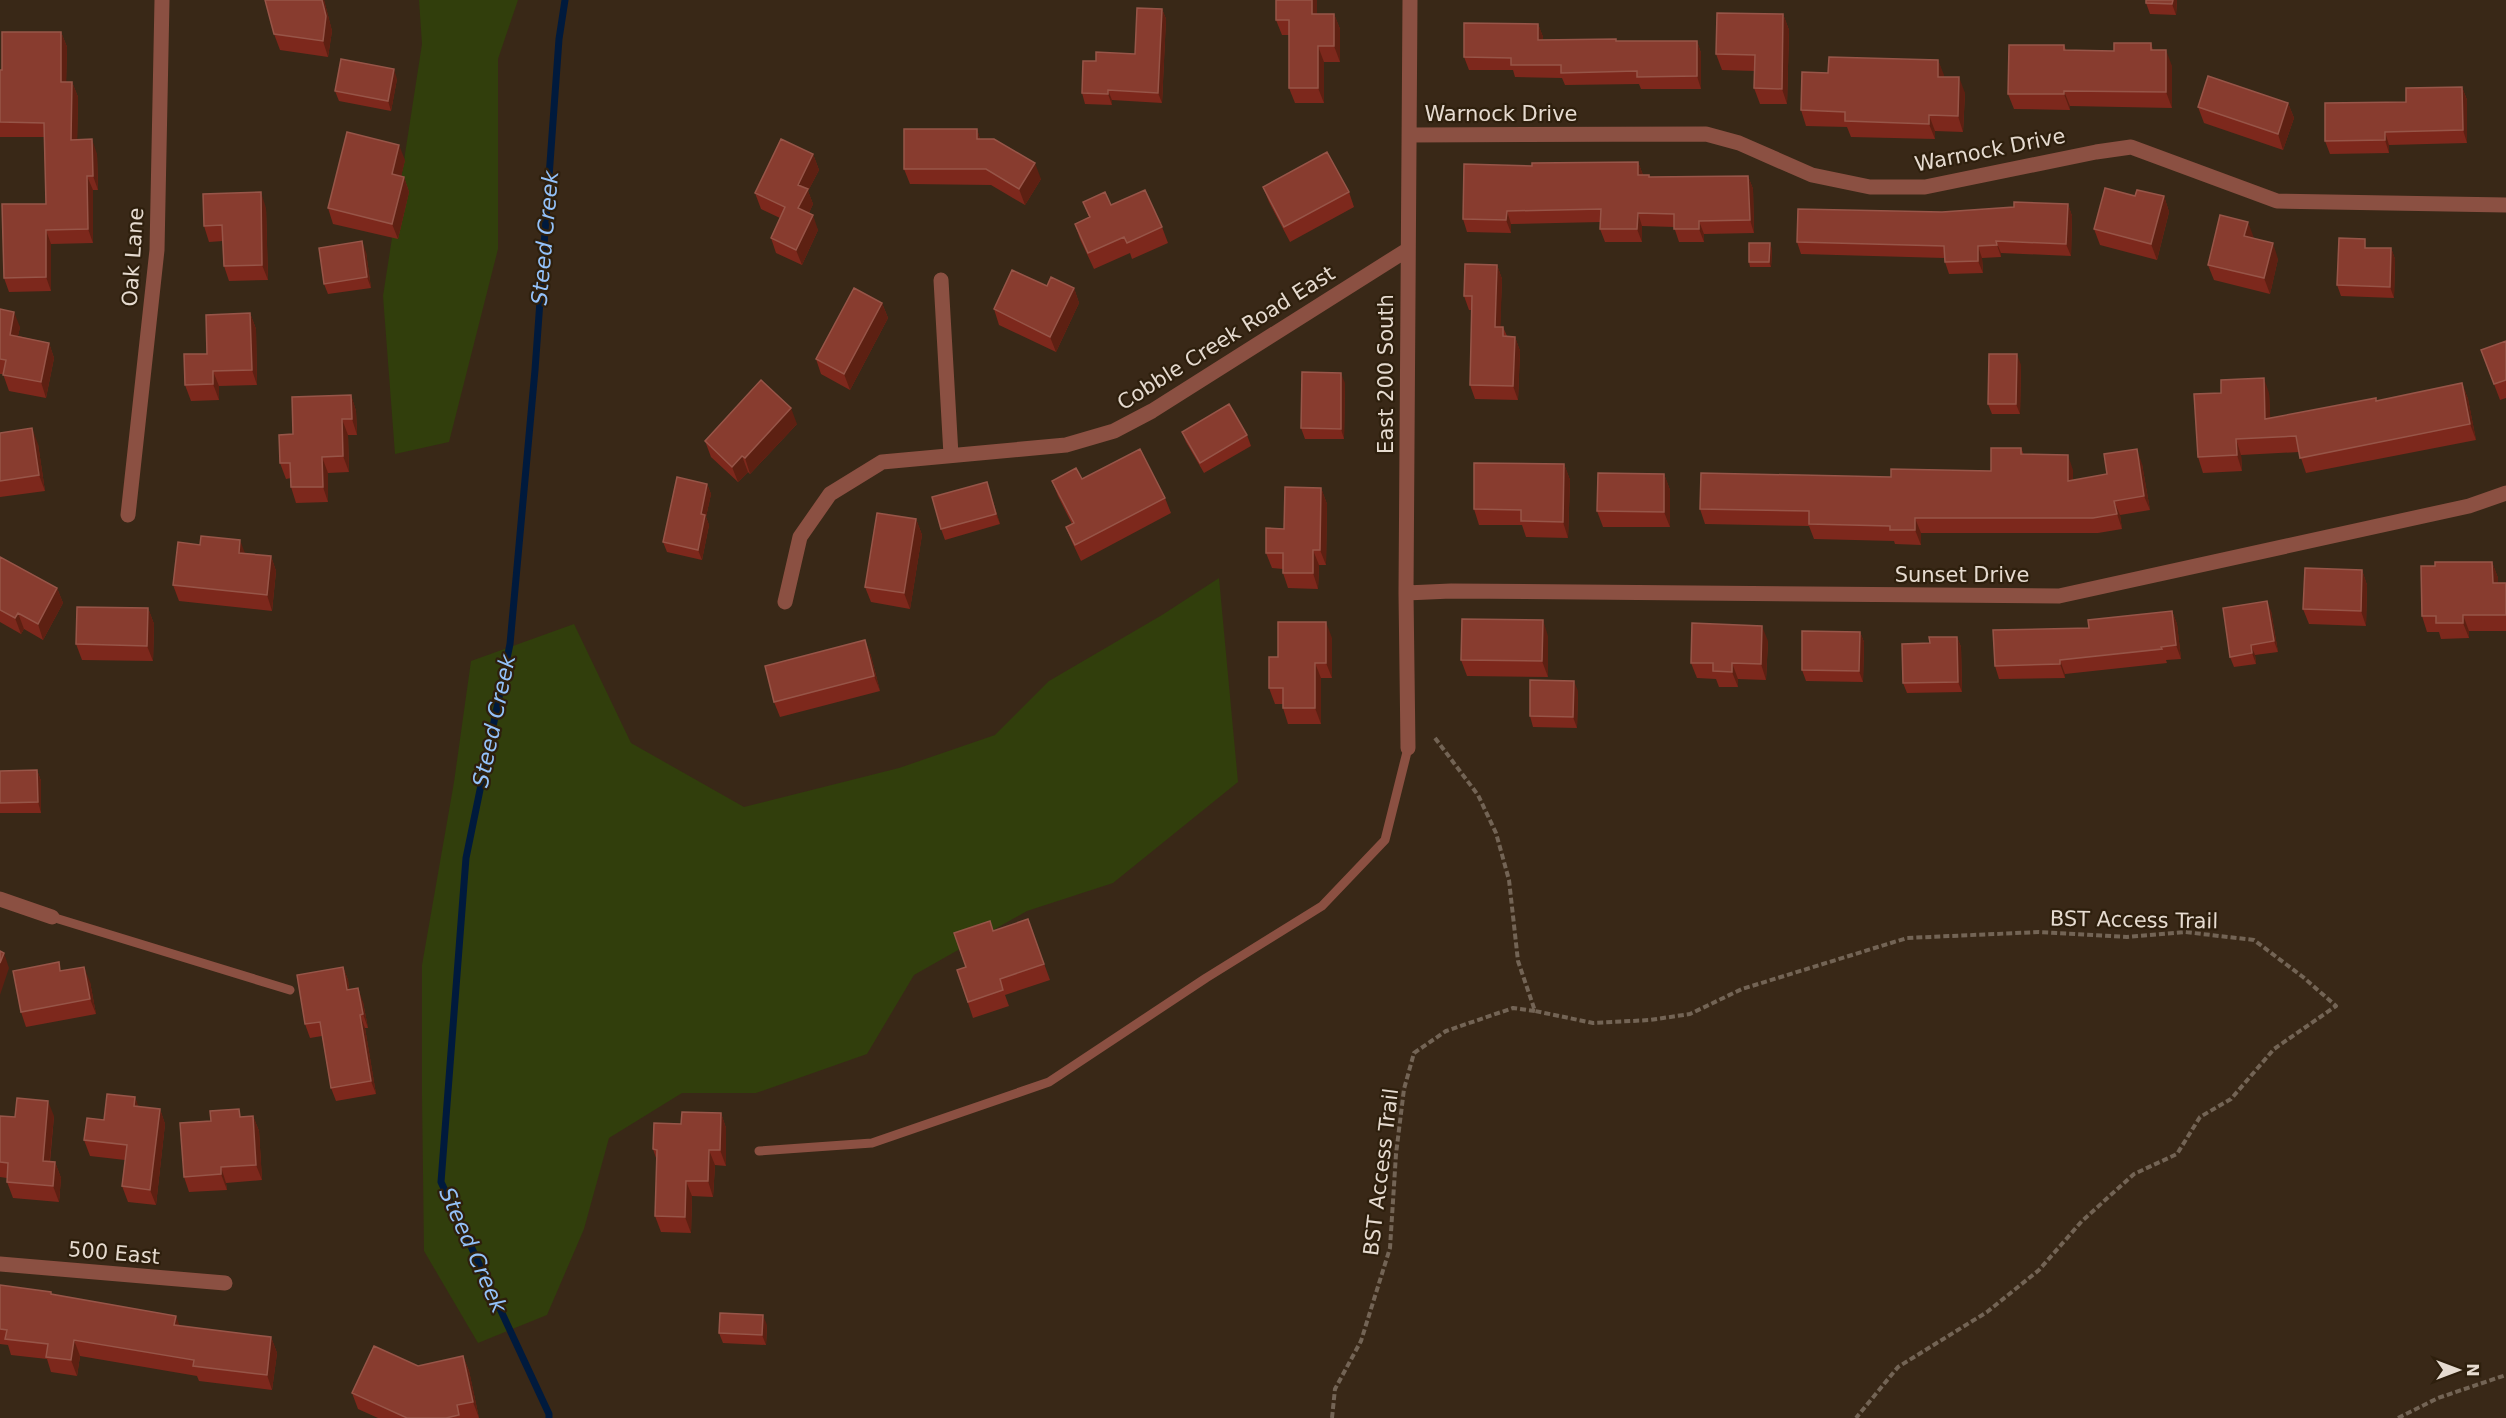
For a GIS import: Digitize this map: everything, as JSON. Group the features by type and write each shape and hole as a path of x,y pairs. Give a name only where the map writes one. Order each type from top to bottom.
{"street":[{"name":"Oak Lane","path":"128,515 157,250 162,0"},
{"name":"East 200 South","path":"1408,748 1406,593 1410,0"},
{"name":"Warnock Drive","path":"1409,135 1706,134 1739,143 1812,176 1870,187 1925,187 2131,147 2277,201 2506,205"},
{"name":"Cobble Creek Road East","path":"785,602 800,537 830,494 882,462 1066,445 1114,431 1152,411 1407,250"},
{"path":"941,280 951,455"},
{"name":"Sunset Drive","path":"1406,593 1452,591 2059,596 2469,506 2506,493"},
{"path":"0,899 52,917"},
{"name":"500 East","path":"0,1264 225,1284"}],"lane":[{"path":"759,1151 872,1143 1048,1082 1206,978 1322,906 1385,840 1408,748"},
{"path":"52,917 290,990"}],"path":[{"path":"1435,738 1478,795 1496,833 1509,880 1518,961 1535,1011"},
{"name":"BST Access Trail","path":"1332,1418 1335,1389 1361,1341 1390,1248 1396,1154 1404,1089 1414,1053 1446,1031 1513,1008 1593,1023 1690,1014 1742,989 1907,938 2039,932 2127,937 2185,932 2254,940 2303,977 2336,1006 2274,1049 2231,1099 2200,1117 2177,1154 2134,1174 2082,1221 2039,1270 1986,1312 1898,1367 1856,1418"},
{"path":"2398,1418 2438,1398 2506,1375"}],"green space":[{"path":"419,0 518,0 498,59 498,249 449,442 395,454 383,296 422,44"},
{"path":"1219,578 1238,782 1113,883 1027,911 914,975 867,1054 756,1093 682,1093 609,1138 584,1229 547,1315 478,1343 424,1251 422,1096 422,965 454,782 471,661 574,624 631,743 744,807 899,768 995,735 1049,681 1162,615"}],"building":[{"path":"265,0 322,0 326,16 323,41 274,34"},
{"path":"1276,0 1312,0 1312,14 1334,14 1334,46 1318,46 1318,88 1289,88 1289,20 1276,20"},
{"path":"2146,0 2173,0 2172,4 2146,3"},
{"path":"1137,8 1162,9 1158,93 1108,90 1108,94 1082,93 1083,61 1096,61 1096,52 1135,54"},
{"path":"1717,13 1783,14 1782,89 1754,88 1755,55 1716,54"},
{"path":"1464,23 1538,24 1538,40 1697,41 1697,76 1637,77 1637,71 1561,73 1561,65 1511,65 1511,58 1464,57"},
{"path":"2,32 61,32 61,82 72,82 71,140 92,139 93,176 87,176 88,229 46,230 46,277 4,278 2,204 46,204 44,123 0,122"},
{"path":"2114,43 2151,43 2151,50 2166,50 2166,92 2064,91 2064,94 2008,94 2009,45 2064,45 2064,50 2114,51"},
{"path":"1829,57 1938,60 1938,77 1959,77 1958,116 1929,115 1929,124 1845,121 1845,112 1801,110 1802,72 1828,73"},
{"path":"341,59 394,69 388,101 335,91"},
{"path":"2208,76 2288,103 2278,134 2198,107"},
{"path":"2462,87 2463,130 2385,132 2385,140 2325,141 2325,103 2406,102 2406,88"},
{"path":"904,129 977,129 977,139 994,139 1035,163 1019,189 986,169 904,169"},
{"path":"347,132 399,145 392,174 404,177 392,224 328,208"},
{"path":"781,139 813,154 798,185 808,189 798,208 813,215 796,250 771,238 785,207 755,193"},
{"path":"1327,152 1349,192 1284,227 1263,187"},
{"path":"1638,162 1638,175 1649,175 1649,177 1748,176 1750,220 1699,221 1699,229 1674,229 1674,214 1638,213 1637,229 1600,229 1601,209 1507,211 1506,220 1463,219 1464,164 1532,166 1532,163"},
{"path":"2105,188 2135,196 2137,190 2164,196 2151,244 2094,229"},
{"path":"1145,190 1162,227 1127,243 1124,237 1088,253 1075,224 1090,217 1083,202 1105,192 1111,205"},
{"path":"261,192 262,265 224,266 222,225 204,226 203,194"},
{"path":"2014,202 2068,204 2066,244 1996,241 1997,245 1978,246 1978,261 1945,262 1944,246 1797,242 1798,209 1942,212 2014,207"},
{"path":"2220,215 2248,222 2244,236 2273,243 2264,278 2208,265"},
{"path":"2339,238 2365,239 2365,248 2391,248 2390,287 2337,285"},
{"path":"362,241 367,277 324,284 319,248"},
{"path":"1749,243 1770,243 1769,262 1749,262"},
{"path":"1465,264 1497,265 1495,327 1503,327 1503,336 1515,337 1513,386 1470,385 1472,296 1464,296"},
{"path":"1012,270 1047,286 1051,277 1074,288 1050,337 994,309"},
{"path":"854,288 882,303 844,374 816,359"},
{"path":"0,309 14,312 10,335 49,343 41,382 3,375 6,360 0,359"},
{"path":"250,313 252,370 213,371 213,384 185,385 184,354 207,354 206,315"},
{"path":"2506,341 2506,380 2494,384 2481,350"},
{"path":"1989,354 2017,354 2016,404 1988,404"},
{"path":"1302,372 1341,373 1341,429 1301,428"},
{"path":"2264,378 2265,419 2376,398 2376,401 2462,383 2470,424 2300,458 2296,436 2236,439 2237,455 2198,457 2194,394 2221,393 2221,380"},
{"path":"761,380 791,408 745,458 742,456 732,467 705,441"},
{"path":"351,395 352,419 342,419 343,456 322,457 323,487 291,487 290,463 280,463 279,435 293,434 292,397"},
{"path":"1229,404 1247,435 1200,463 1182,432"},
{"path":"32,428 39,475 0,481 0,433"},
{"path":"1991,448 2021,448 2021,454 2068,455 2068,481 2107,474 2104,454 2137,449 2144,496 2114,501 2117,514 2093,518 1915,518 1915,530 1890,530 1890,526 1809,524 1809,511 1700,509 1701,473 1891,477 1891,469 1991,471"},
{"path":"1140,449 1165,498 1075,545 1066,527 1074,523 1052,481 1076,468 1082,479"},
{"path":"1474,463 1564,464 1563,522 1521,521 1521,510 1474,509"},
{"path":"1598,473 1664,474 1664,512 1597,511"},
{"path":"677,477 707,484 701,514 705,515 698,550 663,542"},
{"path":"987,482 996,514 941,529 932,497"},
{"path":"1285,487 1321,488 1320,550 1313,550 1313,573 1283,573 1283,553 1266,553 1266,528 1284,529"},
{"path":"877,513 916,519 904,593 865,587"},
{"path":"201,536 240,540 239,553 271,556 267,595 173,585 178,542 200,545"},
{"path":"0,557 57,588 38,624 18,613 15,618 0,610"},
{"path":"2435,562 2492,562 2493,583 2506,583 2506,615 2463,615 2463,623 2436,623 2436,616 2422,616 2421,566 2435,566"},
{"path":"2305,568 2362,570 2361,611 2303,609"},
{"path":"2267,601 2274,641 2251,645 2252,653 2230,657 2223,608"},
{"path":"77,607 148,608 147,646 76,644"},
{"path":"2172,611 2176,645 2161,647 2162,649 2060,660 2060,664 1995,666 1993,630 2089,628 2088,620"},
{"path":"1462,619 1543,620 1542,661 1461,660"},
{"path":"1278,622 1326,622 1326,663 1315,663 1315,708 1283,708 1283,688 1269,688 1269,657 1278,657"},
{"path":"1692,623 1762,626 1761,664 1732,663 1732,672 1713,671 1713,663 1691,663"},
{"path":"1802,631 1860,632 1859,671 1802,670"},
{"path":"1929,637 1957,637 1958,682 1903,683 1902,644 1930,643"},
{"path":"865,640 874,676 774,702 765,666"},
{"path":"1530,680 1574,681 1573,717 1530,716"},
{"path":"37,770 38,802 0,803 0,771"},
{"path":"1028,919 1044,964 1000,979 1003,990 968,1002 957,970 966,967 954,933 990,921 993,931"},
{"path":"0,951 4,953 0,963"},
{"path":"59,962 60,971 84,967 90,999 21,1012 13,971"},
{"path":"343,967 347,990 358,988 371,1081 331,1088 320,1022 305,1024 297,975"},
{"path":"107,1094 135,1097 134,1106 160,1109 150,1190 122,1186 127,1145 84,1140 87,1118 104,1120"},
{"path":"17,1098 48,1101 43,1161 55,1162 53,1186 7,1182 8,1163 0,1162 0,1116 15,1117"},
{"path":"239,1109 240,1117 253,1116 256,1165 221,1167 221,1174 184,1177 180,1123 211,1121 210,1111"},
{"path":"682,1112 721,1113 720,1150 709,1150 708,1181 686,1181 685,1217 655,1216 657,1150 653,1149 654,1123 681,1124"},
{"path":"0,1285 51,1292 51,1294 176,1316 174,1325 271,1337 267,1375 193,1366 194,1360 74,1340 71,1360 46,1357 48,1344 5,1339 7,1330 0,1329"},
{"path":"720,1313 763,1315 762,1335 719,1333"},
{"path":"374,1346 418,1366 463,1356 473,1402 457,1405 459,1415 446,1418 407,1418 352,1393"}],"waterway":[{"name":"Steed Creek","path":"549,1418 441,1182 466,858 510,644 535,370 559,39 565,0"}]}
